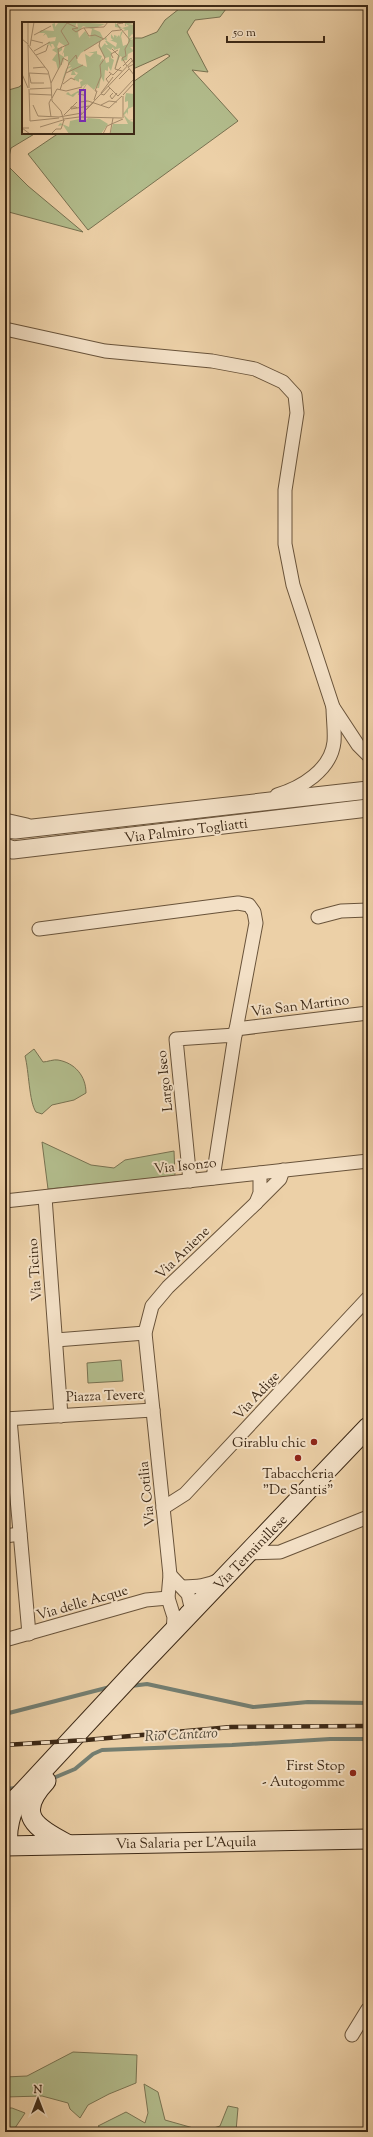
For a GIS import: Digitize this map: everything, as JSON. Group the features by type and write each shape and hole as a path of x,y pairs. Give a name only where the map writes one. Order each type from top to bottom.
{"main road":[{"name":"Via Terminillese","path":"31,1816 34,1795 29,1789 142,1672 169,1636 368,1427"},
{"path":"7,1846 7,1834 10,1818 29,1789"},
{"path":"7,1846 23,1829 31,1816"},
{"path":"31,1816 34,1824 42,1830 70,1845"},
{"name":"Via Salaria per L'Aquila","path":"7,1846 368,1839"}],"street":[{"path":"5,329 105,351 212,361 255,369 283,382 295,395 297,413 285,490 285,544 293,585 333,707 358,745 368,755"},
{"path":"248,804 294,790 314,776 326,761 334,743 333,707"},
{"name":"Via Palmiro Togliatti","path":"5,829 15,830 38,828 368,790"},
{"name":"Via Palmiro Togliatti","path":"8,849 368,808"},
{"path":"5,820 38,828"},
{"path":"39,929 238,903 249,905 254,912 256,923 236,1032 213,1178"},
{"path":"318,917 341,911 368,910"},
{"name":"Via San Martino","path":"236,1032 368,1013"},
{"name":"Largo Iseo","path":"190,1181 176,1039 236,1032"},
{"name":"Via Isonzo","path":"5,1201 368,1161"},
{"name":"Via Aniene","path":"145,1333 152,1306 168,1287 280,1179 283,1170"},
{"path":"256,1203 260,1193 260,1173"},
{"name":"Via Ticino","path":"45,1197 56,1340"},
{"name":"Via Adige","path":"163,1508 185,1494 368,1298"},
{"path":"56,1340 145,1333"},
{"name":"Piazza Tevere","path":"56,1340 61,1416 153,1410 145,1333"},
{"name":"Via Cotilia","path":"153,1410 170,1574"},
{"path":"29,1634 8,1419 61,1416"},
{"path":"249,1553 280,1552 368,1517"},
{"path":"5,1536 20,1534"},
{"path":"170,1574 175,1582 184,1587 209,1585 226,1577"},
{"path":"169,1636 174,1618 169,1602 170,1574"},
{"path":"184,1587 191,1601 192,1612"},
{"name":"Via delle Acque","path":"5,1640 146,1600 169,1602 177,1611 192,1612"},
{"path":"352,2035 368,2009"}],"green space":[{"path":"184,5 229,5 220,17 195,20 187,32 208,72 192,70 238,121 88,230 28,154 58,134 134,134 134,81 170,56 167,54 134,69 134,38 142,38 157,32 165,20"},
{"path":"22,85 22,134 34,134 11,148 7,165 28,186 83,232 5,211 5,91"},
{"path":"34,1049 43,1062 58,1060 74,1067 82,1076 86,1093 74,1100 52,1105 42,1114 36,1112 30,1094 25,1056"},
{"path":"42,1142 91,1165 114,1168 125,1160 174,1151 175,1176 48,1189"},
{"path":"121,1360 123,1381 88,1383 87,1363"},
{"path":"73,2052 137,2055 136,2083 109,2094 88,2105 80,2118 70,2109 68,2103 42,2096 5,2097 5,2077 27,2076"},
{"path":"144,2084 158,2092 165,2120 204,2131 220,2126 228,2106 238,2108 236,2131 243,2132 106,2132 98,2126 126,2112 145,2123 148,2113"},
{"path":"5,2108 12,2108 25,2113 15,2128 5,2128"}],"waterway":[{"name":"Rio Cantaro","path":"131,1686 147,1684 253,1707 308,1702 368,1703"},
{"name":"Rio Cantaro","path":"5,1714 110,1687"},
{"name":"Rio Cantaro","path":"51,1779 75,1769 93,1754 102,1750 232,1745 330,1739 368,1739"},
{"name":"Rio Cantaro","path":"5,1789 17,1788"}],"railway":[{"path":"5,1745 86,1740 231,1727 368,1726"}],"place":[{"name":"Girablu chic","path":"314,1442"},
{"name":"Tabaccheria \"De Santis\"","path":"298,1458"},
{"name":"First Stop - Autogomme","path":"353,1773"}]}
